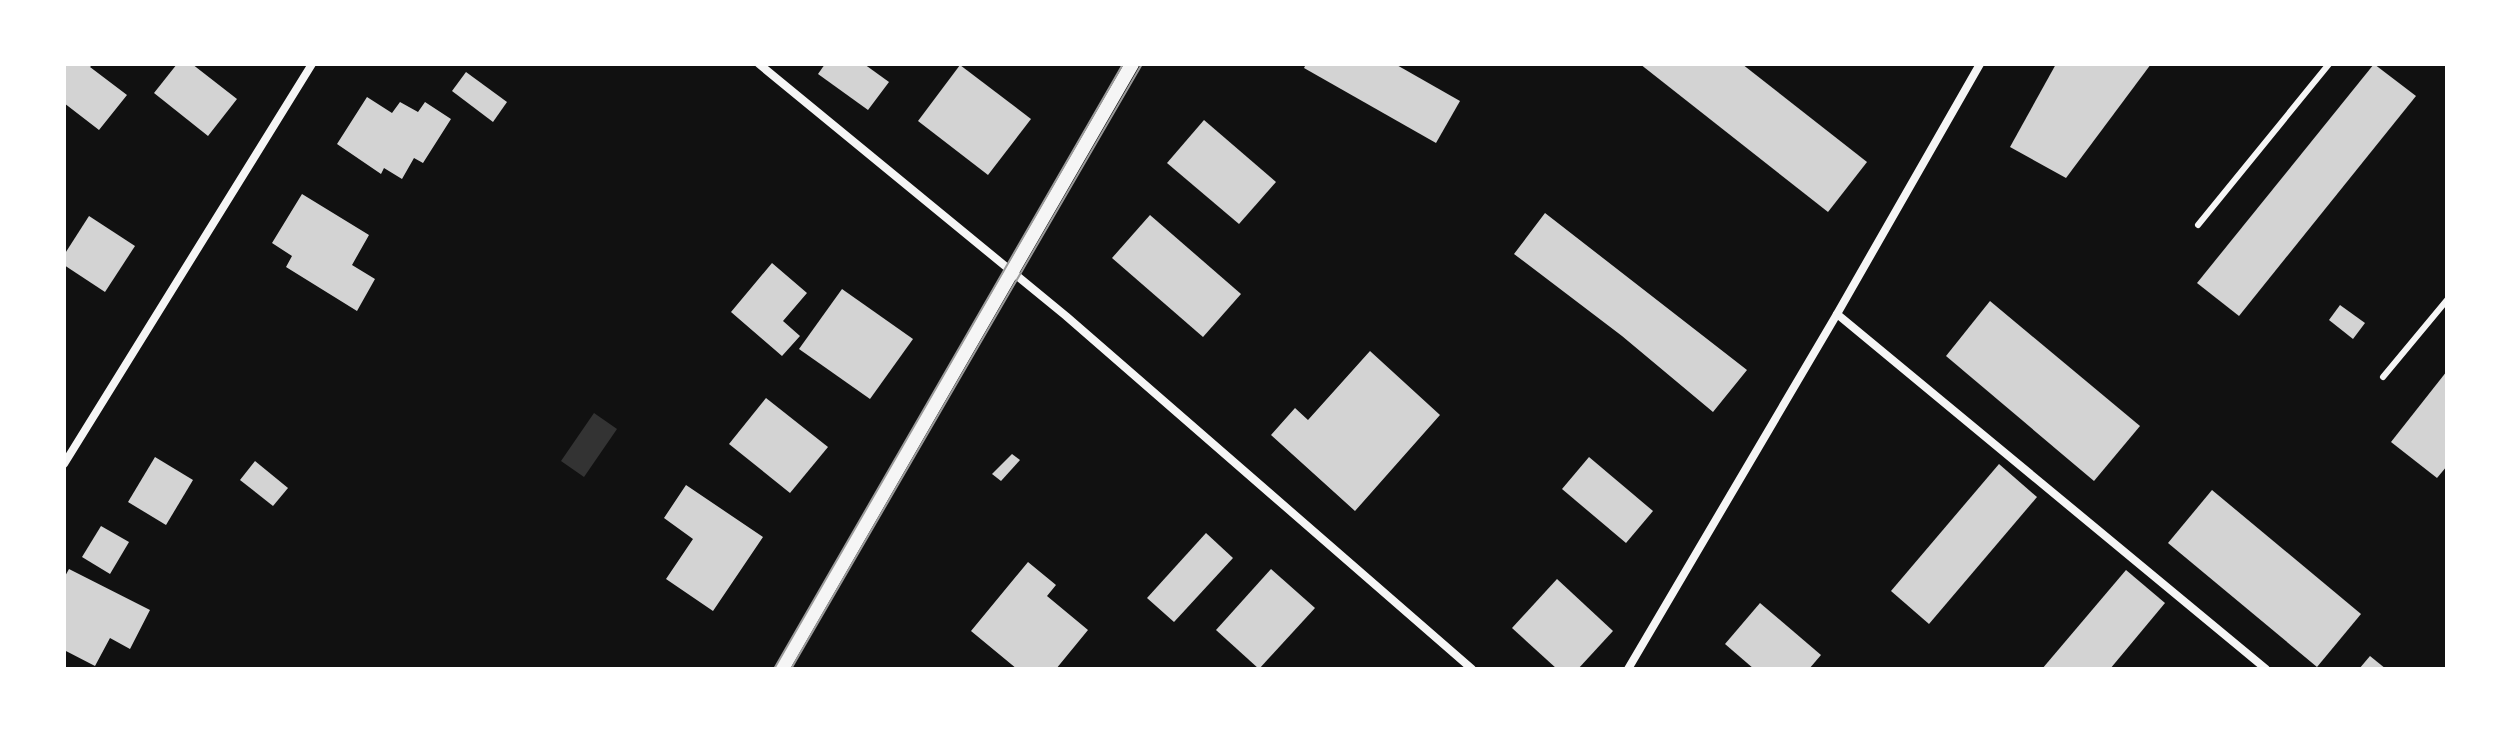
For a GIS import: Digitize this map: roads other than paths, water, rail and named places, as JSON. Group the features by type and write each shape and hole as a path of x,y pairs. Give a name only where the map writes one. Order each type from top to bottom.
{"street":[{"path":"64,464 312,64"},
{"path":"759,64 1012,272 1472,669"},
{"path":"782,669 1132,64"},
{"path":"1628,669 1980,64"},
{"path":"1837,314 2266,669"}],"lane":[{"path":"2198,225 2329,64"},
{"path":"2383,377 2447,300"}],"tram line":[{"path":"774,669 1123,64"},
{"path":"791,669 1142,64"}]}
